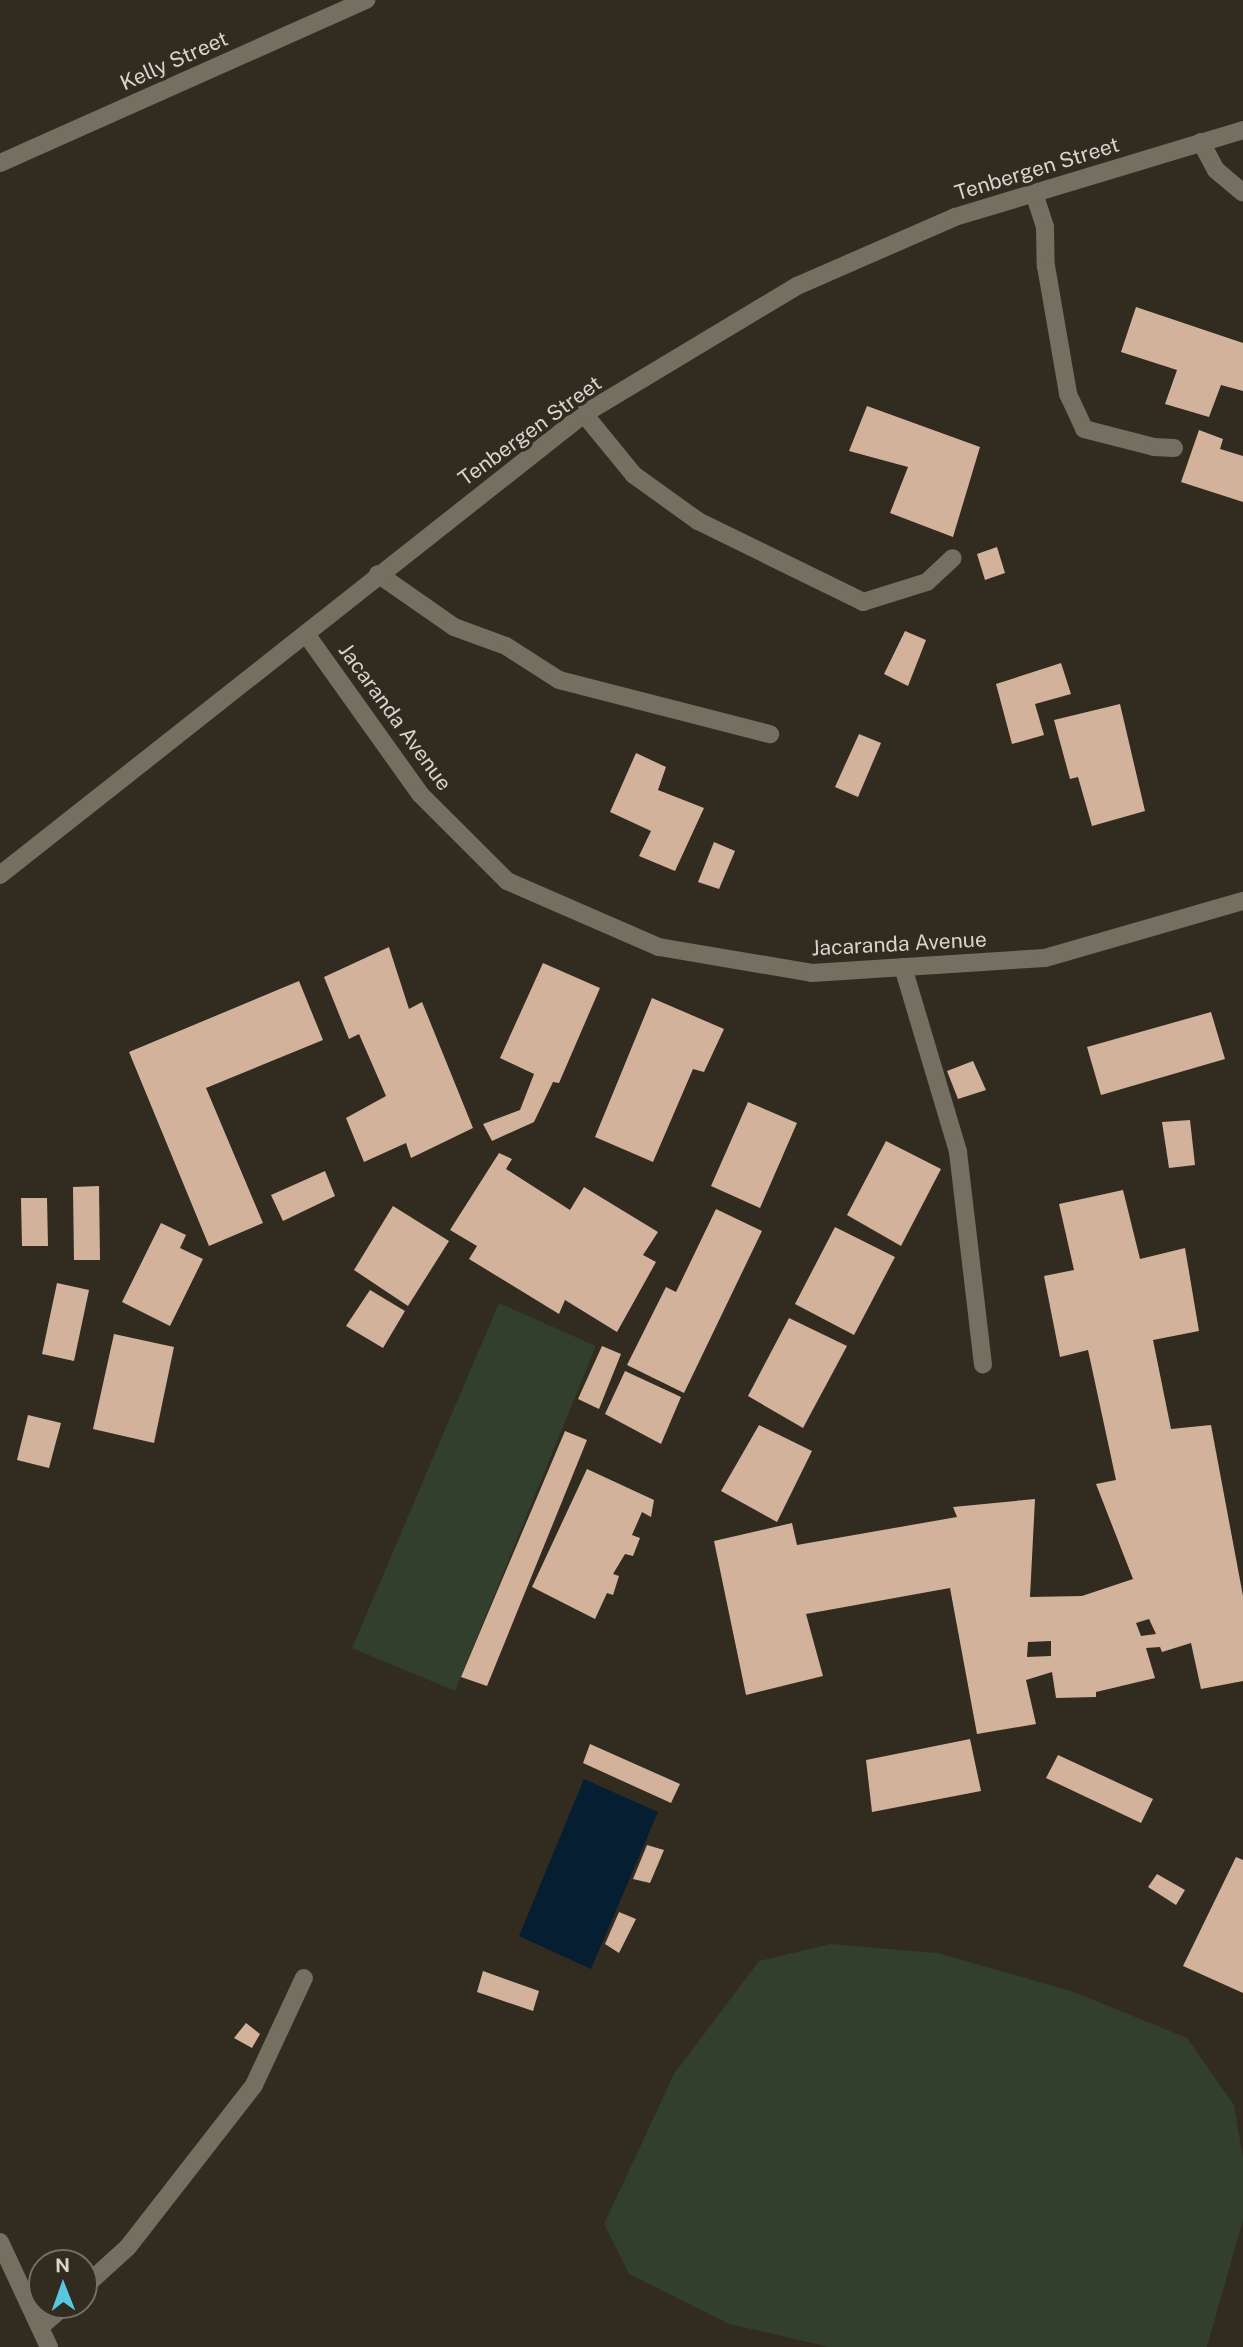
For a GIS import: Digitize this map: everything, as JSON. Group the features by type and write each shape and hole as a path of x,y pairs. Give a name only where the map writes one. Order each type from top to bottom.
{"street":[{"name":"Kelly Street","path":"0,163 366,0"},
{"name":"Tenbergen Street","path":"0,875 584,414 797,286 955,217 1243,130"},
{"path":"1202,142 1216,170 1243,193"},
{"path":"1034,193 1045,227 1046,266 1068,394 1084,429 1154,447 1174,448"},
{"path":"584,414 634,475 698,521 863,602 927,582 953,558"},
{"path":"378,574 454,627 506,646 559,680 770,734"},
{"name":"Jacaranda Avenue","path":"306,634 420,794 508,881 659,947 812,973 1045,958 1243,901"},
{"path":"902,967 958,1153 983,1364"},
{"path":"98,2274 128,2247 254,2085 304,1978"},
{"path":"0,2242 49,2347"},
{"path":"40,2327 49,2319"}],"green space":[{"path":"499,1303 596,1346 455,1691 352,1648"},
{"path":"831,1944 938,1953 1074,1992 1187,2038 1234,2105 1243,2158 1243,2220 1207,2347 829,2347 729,2324 629,2274 604,2224 674,2074 759,1961"}],"water":[{"path":"584,1779 658,1812 591,1969 519,1936"}],"building":[{"path":"1136,307 1243,343 1243,391 1221,385 1209,417 1165,404 1177,370 1121,352"},
{"path":"867,406 980,447 953,537 890,513 908,467 849,451"},
{"path":"1199,430 1223,439 1220,449 1243,456 1243,502 1181,482"},
{"path":"997,547 1005,573 985,580 977,554"},
{"path":"905,631 926,640 908,686 884,674"},
{"path":"1061,663 1071,694 1035,704 1044,735 1012,744 996,684"},
{"path":"1120,704 1145,811 1092,826 1078,777 1070,779 1054,720"},
{"path":"859,734 881,743 858,797 835,787"},
{"path":"636,753 666,767 658,790 704,808 675,871 639,856 651,831 610,812"},
{"path":"714,842 735,851 719,889 698,882"},
{"path":"389,947 409,1009 422,1002 473,1128 411,1158 406,1143 364,1162 346,1118 386,1096 359,1034 349,1039 324,977"},
{"path":"543,963 600,988 559,1083 553,1082 534,1122 492,1141 483,1124 520,1110 534,1074 500,1058"},
{"path":"299,981 323,1040 206,1088 263,1223 209,1246 129,1052"},
{"path":"652,998 724,1029 704,1072 693,1069 653,1162 595,1137"},
{"path":"1211,1012 1225,1059 1101,1095 1087,1047"},
{"path":"973,1061 986,1090 958,1099 947,1071"},
{"path":"748,1102 797,1123 760,1208 711,1186"},
{"path":"1190,1120 1195,1165 1169,1168 1162,1122"},
{"path":"886,1141 941,1169 901,1246 847,1215"},
{"path":"499,1153 512,1159 506,1169 570,1210 584,1187 658,1232 643,1255 656,1262 617,1332 565,1300 559,1314 469,1259 477,1246 450,1230"},
{"path":"325,1171 335,1196 283,1221 271,1195"},
{"path":"99,1186 100,1260 74,1260 73,1187"},
{"path":"1123,1190 1140,1259 1185,1248 1199,1331 1153,1340 1171,1429 1211,1425 1243,1596 1243,1681 1201,1689 1191,1643 1162,1652 1160,1647 1146,1648 1155,1678 1096,1692 1096,1697 1056,1698 1052,1672 1026,1680 1036,1724 977,1734 950,1588 806,1614 823,1676 746,1695 714,1541 792,1523 797,1545 957,1517 953,1507 1035,1499 1030,1597 1082,1596 1133,1579 1096,1484 1116,1480 1088,1350 1060,1357 1044,1276 1074,1270 1059,1204","holes":["1149,1619 1156,1634 1141,1636 1136,1623","1051,1641 1051,1656 1027,1657 1028,1642"]},
{"path":"21,1198 47,1198 48,1246 22,1246"},
{"path":"393,1206 449,1241 408,1306 354,1270"},
{"path":"716,1209 762,1231 684,1393 627,1365 666,1287 676,1292"},
{"path":"161,1223 186,1235 180,1248 203,1259 170,1326 122,1302"},
{"path":"835,1227 895,1257 854,1335 795,1304"},
{"path":"57,1283 89,1290 74,1361 42,1354"},
{"path":"370,1290 405,1311 383,1348 346,1326"},
{"path":"789,1318 847,1346 803,1428 748,1396"},
{"path":"114,1334 174,1347 154,1443 93,1429"},
{"path":"602,1346 621,1354 599,1409 578,1399"},
{"path":"625,1371 681,1397 661,1444 605,1414"},
{"path":"28,1415 61,1423 49,1468 17,1460"},
{"path":"759,1425 812,1451 777,1522 721,1491"},
{"path":"565,1431 587,1440 487,1686 461,1677"},
{"path":"587,1469 654,1500 651,1517 642,1512 632,1535 640,1538 633,1556 625,1554 613,1574 619,1576 613,1595 607,1593 595,1619 532,1587"},
{"path":"970,1739 981,1791 872,1812 866,1760"},
{"path":"590,1744 680,1784 671,1803 583,1763"},
{"path":"1058,1755 1153,1799 1141,1823 1046,1778"},
{"path":"647,1845 664,1850 650,1883 633,1879"},
{"path":"1236,1857 1243,1860 1243,1993 1183,1966"},
{"path":"1157,1874 1185,1890 1176,1905 1148,1887"},
{"path":"619,1912 636,1919 619,1953 605,1944"},
{"path":"483,1971 539,1991 533,2011 477,1992"},
{"path":"246,2023 260,2034 252,2048 234,2038"}]}
